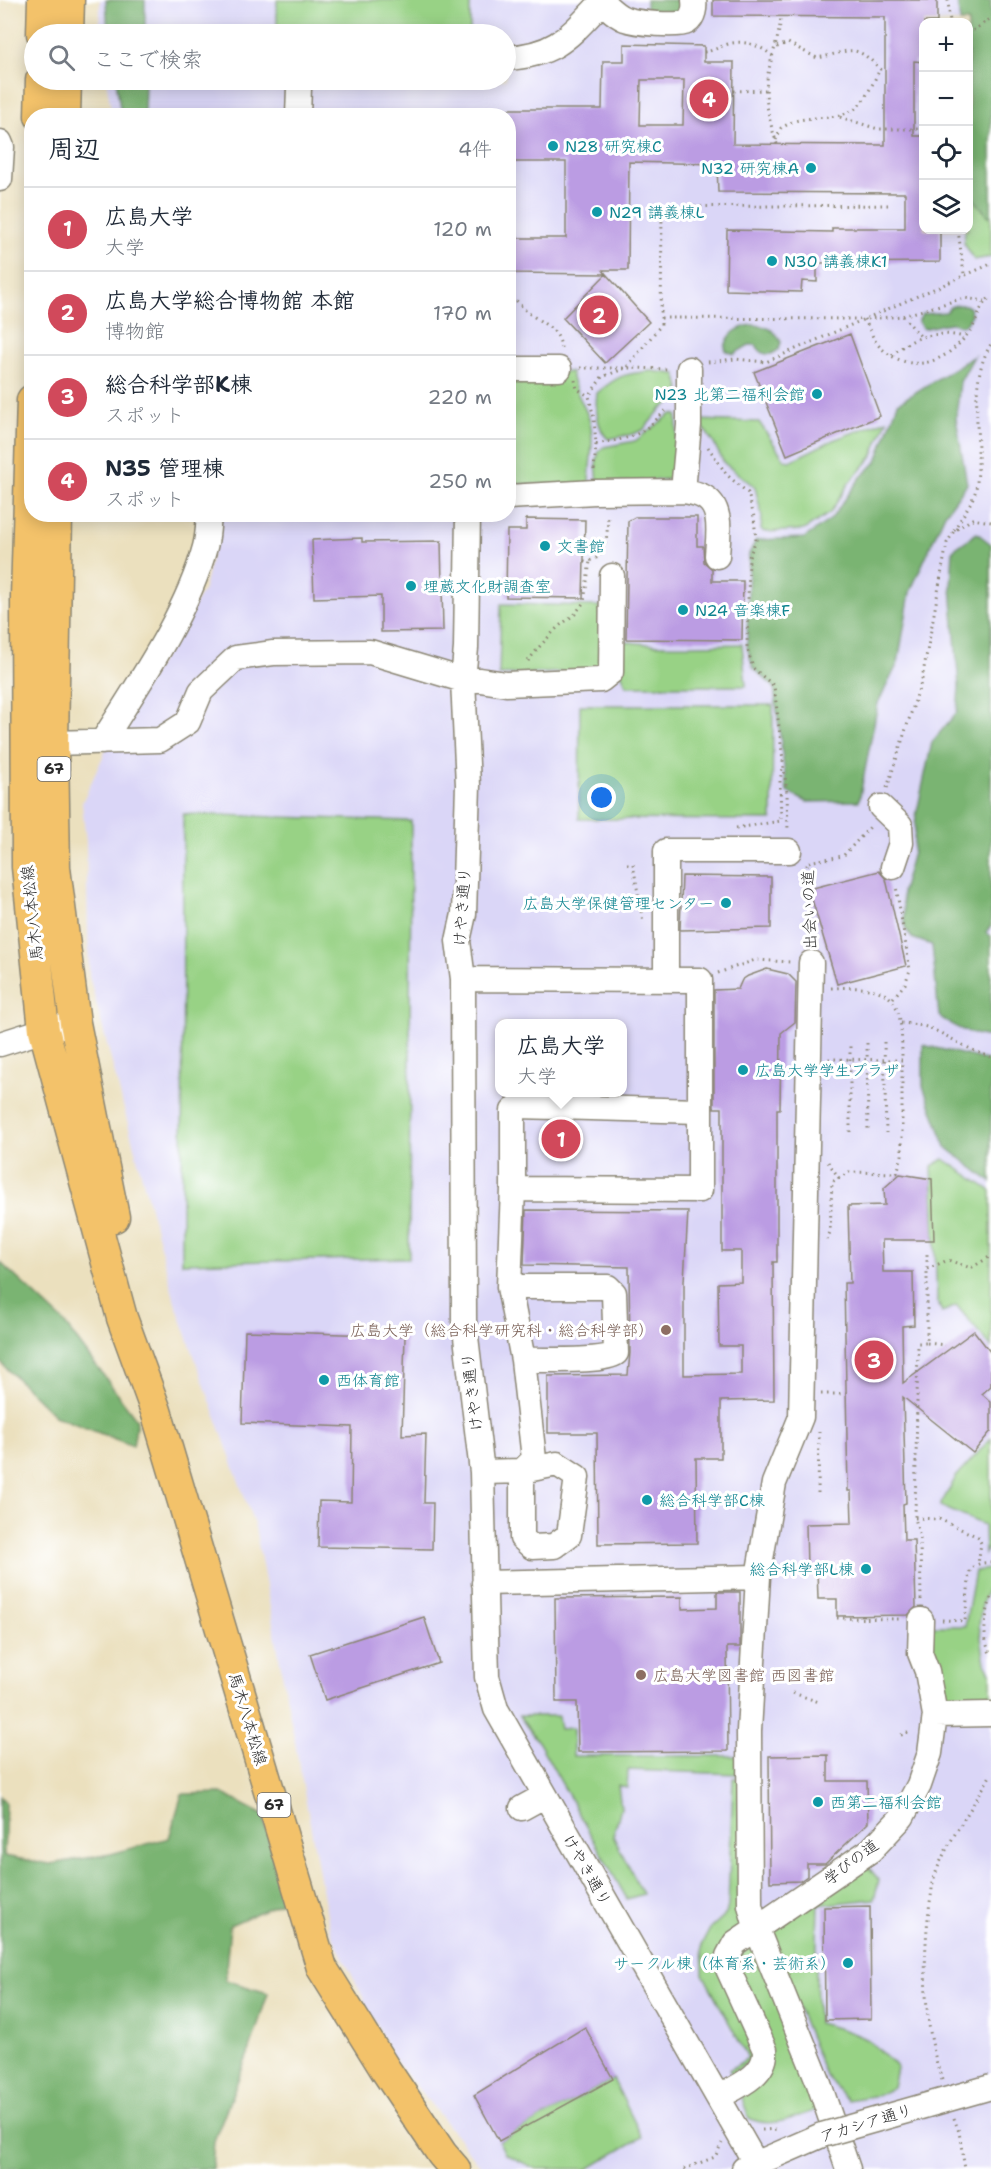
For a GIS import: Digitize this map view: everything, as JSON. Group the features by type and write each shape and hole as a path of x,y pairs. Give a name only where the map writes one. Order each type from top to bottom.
{"main road":[{"path":"42,24 43,0"},
{"path":"68,24 69,0"},
{"path":"40,108 41,90"},
{"path":"65,108 66,90"},
{"name":"馬木八本松線","path":"28,522 26,597 27,867 44,1030 123,1318 156,1411 322,1968 391,2078 442,2154 455,2169"},
{"name":"馬木八本松線","path":"57,522 53,743 56,868 75,1023 134,1316 156,1411"}],"street":[{"path":"516,57 537,55 554,47 603,1 622,18 635,22 680,24 688,21 693,15 694,0"},
{"path":"298,108 299,90"},
{"path":"0,142 2,147 0,180"},
{"path":"516,368 566,363"},
{"path":"683,491 689,369"},
{"path":"516,497 683,491 703,496 713,505 718,514 717,556"},
{"path":"102,742 149,665 186,597 205,546 208,522"},
{"name":"けやき通り","path":"468,522 466,648 463,680 468,785 464,914 458,941 463,980 464,1320 482,1472 487,1677 496,1709 718,2097 750,2167"},
{"path":"53,743 160,740 188,722 201,691 236,658 273,653 370,652 463,680 506,684 601,680 611,672 612,576"},
{"path":"881,807 900,825 901,843 893,867"},
{"path":"666,980 666,851 789,851"},
{"path":"810,963 801,1417 774,1483 758,1577 750,1710 750,1905 756,1928 818,2081 848,2169"},
{"path":"463,980 700,980 700,1190 513,1189"},
{"path":"0,1044 75,1023"},
{"path":"482,1472 522,1471 534,1459 523,1360 509,1287 513,1111 518,1106 699,1111"},
{"path":"509,1287 608,1287 614,1293 616,1353 610,1357 597,1358 523,1360"},
{"path":"484,1583 758,1577"},
{"name":"学びの道","path":"718,2097 736,2088 760,2071 766,2059 765,2050 728,1969 728,1956 735,1943 871,1850 902,1817 919,1785 930,1753 934,1715 927,1671 920,1653 921,1620"},
{"path":"934,1715 991,1714"},
{"path":"522,1808 544,1796"},
{"name":"アカシア通り","path":"750,2167 822,2135 991,2087"}],"path":[{"path":"948,0 950,18"},
{"path":"781,16 777,47 767,80 767,117 776,142 781,128 795,121 820,117 840,117 878,129 919,129"},
{"path":"973,31 991,18"},
{"path":"704,52 744,42 765,49 774,57"},
{"path":"777,47 788,44 817,58 850,50 863,52 880,69 885,69"},
{"path":"840,117 853,111 863,101 880,69"},
{"path":"734,91 767,90"},
{"path":"584,561 590,561 601,555 607,539 608,505 601,492 594,467 596,444 589,396 602,377 626,368 661,325 662,207 891,206"},
{"path":"958,234 963,274"},
{"path":"516,301 556,332 566,363 626,368 689,369 702,362 735,359 766,362 963,274 991,264"},
{"path":"864,319 879,346 898,360 918,364 939,360 958,345 972,328 985,301 991,297"},
{"path":"661,318 864,319 902,316 963,298 985,301"},
{"path":"902,316 921,337"},
{"path":"892,355 903,345 921,337 934,334 964,337"},
{"name":"出会いの道","path":"700,980 755,960 810,963 807,862 843,856 878,818 922,679 946,543 976,491 978,373 991,344"},
{"path":"596,444 633,437 648,429 671,406 689,402"},
{"path":"707,446 727,475 748,493 754,517 756,540 749,557 747,647 753,668 774,686 787,793 789,851"},
{"path":"954,531 972,519 991,522"},
{"path":"506,684 524,668 540,646 558,627 575,614 584,602 590,561"},
{"path":"781,821 780,781 784,764"},
{"path":"893,867 910,969 905,984 893,998"},
{"path":"810,989 869,989 893,998 900,1011 901,1023 902,1155 897,1173 849,1172 832,1182 830,1232 826,1241"},
{"path":"901,1023 933,1029 970,1050 991,1057"},
{"path":"884,1042 886,1133"},
{"path":"867,1043 867,1133"},
{"path":"850,1044 850,1132"},
{"path":"808,1059 902,1060"},
{"path":"826,1160 839,1178"},
{"path":"927,1252 927,1343"},
{"path":"926,1269 948,1260 971,1268 991,1256"},
{"path":"921,1620 920,1538 915,1518 918,1343 945,1345"},
{"path":"818,1493 819,1427"},
{"path":"915,1518 939,1519 978,1537 981,1549 978,1564"},
{"path":"991,1598 984,1623 986,1646 991,1655"},
{"path":"793,1693 819,1702"},
{"path":"942,2083 928,2023 927,1929 932,1887 949,1843 981,1794 991,1774"},
{"path":"952,2113 959,2133 965,2169"}],"shaded area":[{"path":"100,0 991,0 991,2169 483,2169 392,2056 330,1931 255,1527 175,1302 89,976 86,841 82,803 119,721 145,687 204,589 219,522 516,522 516,108 111,108 108,90 516,90 516,24 100,24"}],"green space":[{"path":"106,0 145,0 145,24 107,24"},
{"path":"277,0 470,0 470,24 277,24"},
{"path":"646,0 685,0 684,10 670,13 646,9"},
{"path":"957,0 991,0 991,215 988,216 973,198 973,18 959,18"},
{"path":"117,90 145,90 144,108 120,108"},
{"path":"973,198 988,216 991,215 991,257 974,260 964,243 965,234 973,234"},
{"path":"966,305 970,309 970,318 964,325 951,323 923,329 918,322 922,314 946,312 950,307"},
{"path":"751,325 773,331 781,342 779,349 767,354 756,345 749,345 734,354 726,351 725,347 732,334 738,329"},
{"path":"974,356 960,382 956,418 967,484 945,514 910,592 898,663 878,703 859,801 807,802 787,792 774,687 753,668 747,647 749,554 756,540 804,538 831,519 860,478 877,461 898,403"},
{"path":"651,371 676,374 680,388 679,397 661,409 643,430 608,439 601,430 598,418 597,393 622,376"},
{"path":"516,372 571,372 574,385 590,422 592,445 589,485 516,484"},
{"path":"671,414 677,415 674,479 598,484 596,463 599,451 604,447 635,441"},
{"path":"698,420 759,422 785,460 790,461 833,440 887,420 872,457 849,483 830,513 804,530 765,532 761,530 762,517 755,487 724,463"},
{"path":"977,533 991,544 991,926 986,932 991,936 991,1037 963,1030 939,1016 932,945 912,938 905,928 902,892 913,852 916,816 932,742 957,712 959,687 951,587 953,550"},
{"path":"501,604 600,606 605,670 499,675"},
{"path":"617,640 664,645 742,644 746,686 627,686 615,660"},
{"path":"580,705 773,705 772,820 579,819"},
{"path":"183,814 411,821 409,1258 182,1263"},
{"path":"923,1045 991,1061 991,1182 946,1147 923,1086"},
{"path":"944,1159 991,1191 991,1347 957,1306 942,1312 937,1300 932,1166"},
{"path":"0,1262 62,1320 137,1420 133,1446 55,1416 0,1362"},
{"path":"991,1438 991,1543 985,1554 984,1525 940,1506 956,1477"},
{"path":"990,1569 991,1579 982,1604 979,1625 985,1663 991,1674 991,1697 958,1699 946,1697 930,1651 930,1626 965,1626 975,1571"},
{"path":"519,1716 558,1716 560,1729 573,1728 573,1756 737,1756 737,1774 628,1770 627,1788 618,1785 621,1808 613,1836 643,1894 627,1899 539,1743"},
{"path":"733,1778 745,1778 748,1926 727,1943 758,2056 732,2074 729,2070 748,2058 703,1974 702,1944 710,1929 726,1914 728,1906"},
{"path":"221,1793 263,1815 284,1901 230,1925 225,1980 268,1993 250,2049 214,2141 212,2169 0,2169 0,1796 6,1803 4,1856 50,1864 111,1854 169,1838 182,1794"},
{"path":"865,1863 879,1880 874,1899 818,1905 816,1976 818,2023 862,2037 897,2068 893,2087 879,2095 847,2100 825,2075 770,1937 776,1924"},
{"path":"756,1945 819,2109 793,2118 766,2123 749,2118 740,2093 762,2076 737,1958 745,1950"},
{"path":"613,2079 642,2137 588,2169 536,2169 505,2154 499,2141"}],"building":[{"path":"713,0 937,0 937,18 919,18 919,62 914,61 914,136 919,136 919,234 940,234 940,262 817,263 817,282 802,281 801,292 726,290 727,230 832,232 832,228 905,228 905,193 718,192 717,164 629,162 628,270 603,270 606,274 516,273 516,238 566,238 566,162 516,162 516,109 602,109 603,61 624,61 624,44 704,46 704,62 734,62 733,144 885,145 885,17 713,16","holes":["641,80 684,80 683,125 640,125"]},
{"path":"606,274 649,322 605,363 563,318"},
{"name":"N23 北第二福利会館","path":"850,334 880,416 787,455 754,372"},
{"path":"635,517 697,517 697,546 703,546 704,562 712,569 712,581 743,581 742,640 626,639 628,521"},
{"name":"文書館","path":"526,519 585,520 583,598 506,597 507,530 526,530"},
{"path":"362,538 362,542 441,541 443,631 381,632 381,596 314,598 312,540"},
{"path":"879,871 886,879 906,966 837,984 809,889"},
{"name":"広島大学保健管理センター","path":"682,876 771,877 771,928 680,930"},
{"path":"767,969 788,974 796,982 795,1022 781,1033 780,1109 777,1109 777,1262 773,1262 774,1400 721,1401 721,1458 696,1458 697,1543 598,1544 597,1433 548,1433 548,1376 628,1375 629,1267 524,1265 526,1210 688,1211 684,1281 684,1375 741,1374 741,1346 719,1346 718,1283 741,1282 741,1251 722,1251 722,1108 714,1108 714,990 738,989 742,980"},
{"path":"900,1174 932,1179 934,1240 882,1240 883,1272 913,1272 914,1325 902,1326 903,1383 974,1331 991,1353 991,1386 982,1394 991,1402 991,1431 973,1453 903,1397 906,1503 903,1504 904,1540 914,1540 916,1607 908,1615 837,1616 837,1599 818,1599 817,1569 807,1569 806,1524 852,1523 851,1491 848,1491 844,1283 850,1283 848,1206 885,1205 884,1188"},
{"path":"245,1331 405,1336 402,1435 426,1434 424,1503 433,1503 432,1549 318,1547 319,1501 351,1502 352,1427 242,1423"},
{"name":"広島大学図書館 西図書館","path":"717,1592 740,1592 740,1647 727,1647 728,1751 578,1752 577,1702 556,1702 555,1598 682,1597 682,1609 717,1608"},
{"path":"424,1617 439,1663 325,1700 310,1654"},
{"name":"西第二福利会館","path":"828,1755 828,1781 867,1781 868,1823 825,1864 807,1864 807,1876 800,1881 770,1882 769,1756"},
{"name":"サークル棟（体育系・芸術系）","path":"870,1906 871,2019 825,2020 824,1907"},
{"path":"585,2027 613,2079 499,2141 474,2095"}],"place":[{"name":"N35 管理棟","path":"709,99"},
{"name":"N28 研究棟C","path":"553,146"},
{"name":"N32 研究棟A","path":"811,168"},
{"name":"N29 講義棟L","path":"597,212"},
{"name":"N30 講義棟K1","path":"772,261"},
{"name":"広島大学総合博物館 本館","path":"599,315"},
{"name":"N23 北第二福利会館","path":"817,394"},
{"name":"文書館","path":"545,546"},
{"name":"埋蔵文化財調査室","path":"411,586"},
{"name":"N24 音楽棟F","path":"683,610"},
{"name":"広島大学保健管理センター","path":"726,903"},
{"name":"広島大学学生プラザ","path":"743,1070"},
{"name":"広島大学","path":"561,1139"},
{"name":"広島大学（総合科学研究科・総合科学部）","path":"666,1330"},
{"name":"総合科学部K棟","path":"874,1360"},
{"name":"西体育館","path":"324,1380"},
{"name":"総合科学部C棟","path":"647,1500"},
{"name":"総合科学部L棟","path":"866,1569"},
{"name":"広島大学図書館 西図書館","path":"641,1675"},
{"name":"西第二福利会館","path":"818,1802"},
{"name":"サークル棟（体育系・芸術系）","path":"848,1963"}]}
